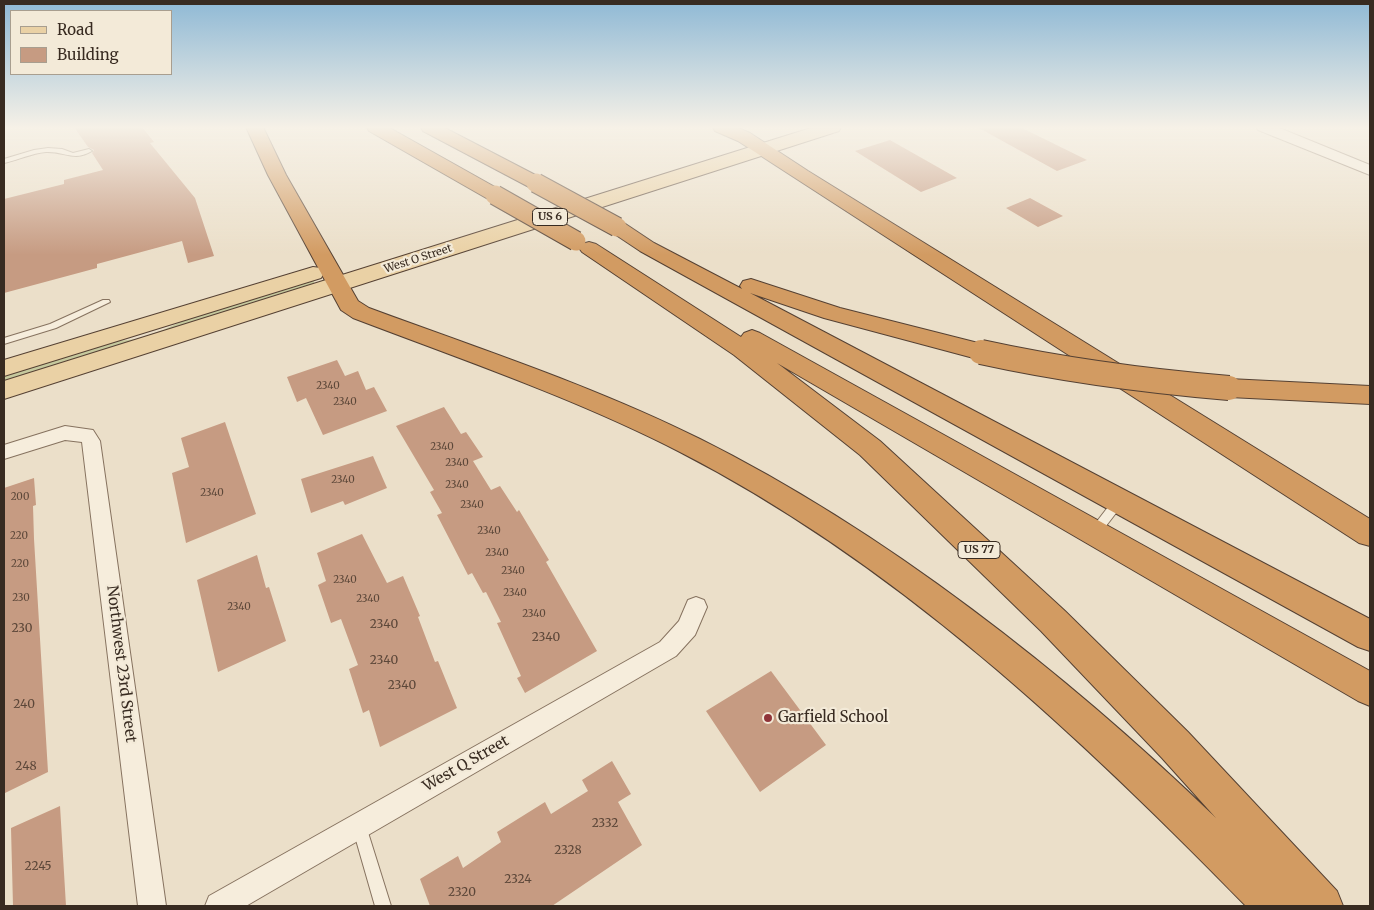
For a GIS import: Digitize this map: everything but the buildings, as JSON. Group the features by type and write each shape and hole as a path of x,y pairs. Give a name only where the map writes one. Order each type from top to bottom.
{"highway":[{"path":"274,169 342,268 349,305 361,313 593,402 665,434 732,468 803,510 886,565 975,632 1064,705 1163,795 1275,906"},
{"name":"US 77","path":"449,169 583,245 743,349 870,448 1053,621 1175,745 1322,906"},
{"path":"510,169 618,227 720,274 785,299 880,326 1018,360 1148,381 1229,388 1370,395"},
{"path":"793,169 1370,534"},
{"path":"618,227 648,247 1370,636"},
{"path":"583,245 752,338 1370,689"}],"main road":[{"name":"West O Street","path":"4,368 670,169"},
{"name":"West O Street","path":"4,390 342,268 670,169"}],"street":[{"name":"Northwest 23rd Street","path":"4,452 50,436 76,433 90,437 94,452 152,906"},
{"name":"West Q Street","path":"220,906 668,649 687,628 696,607"}],"lane":[{"path":"4,340 53,326 106,302"},
{"path":"1095,532 1119,501"},
{"path":"359,826 383,906"}],"green space":[{"path":"313,280 315,284 4,382 4,376 118,341 137,339 185,320"}],"place":[{"name":"Garfield School","path":"768,718"}]}
